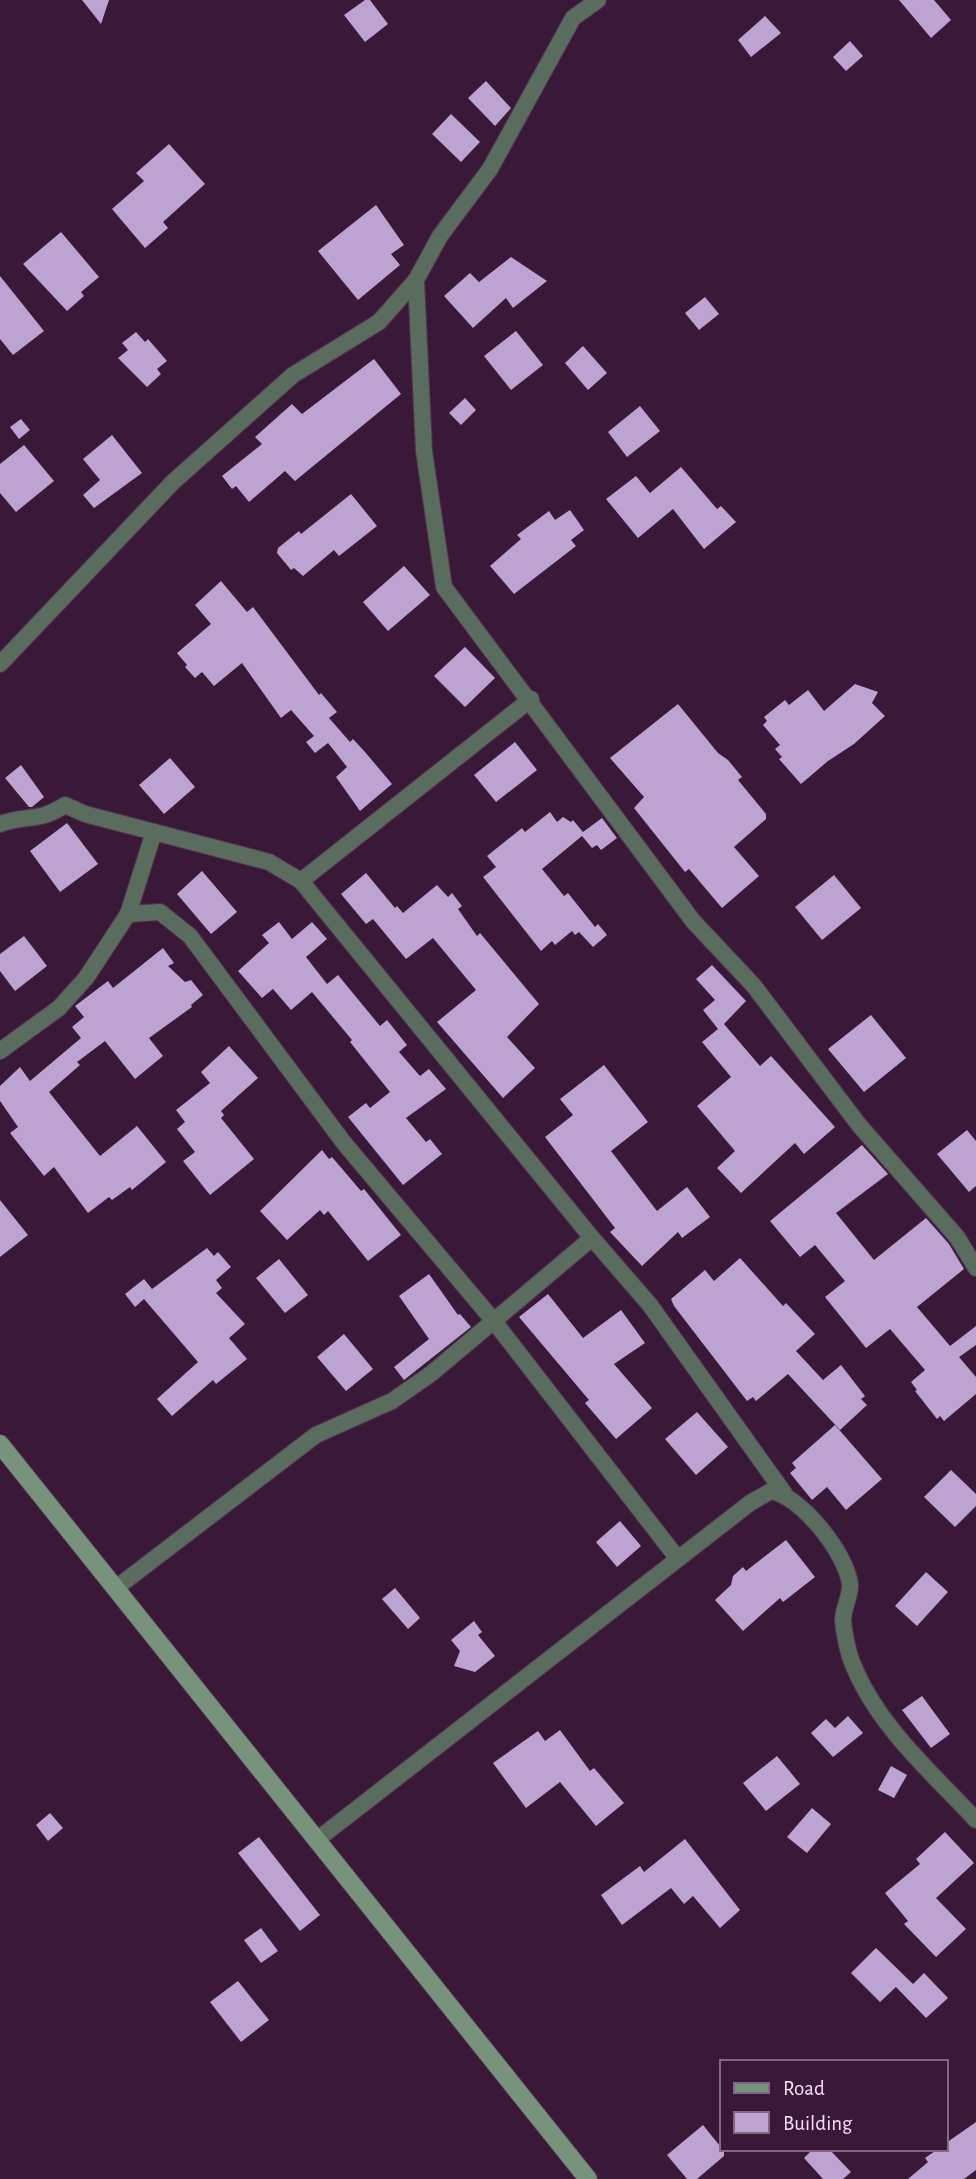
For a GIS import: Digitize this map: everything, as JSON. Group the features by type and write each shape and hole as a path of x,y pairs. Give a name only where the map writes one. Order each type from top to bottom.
{"street":[{"path":"0,664 173,482 293,375 379,321 416,280 440,236 490,169 573,18 598,0"},
{"path":"416,280 425,451 444,587 531,699 693,921 754,986 859,1125 957,1237 976,1268"},
{"path":"301,881 531,699"},
{"path":"0,824 12,820 47,817 65,805 85,814 269,862 301,881 592,1238 650,1305 784,1493 805,1509 846,1567 850,1587 843,1619 853,1665 882,1718 976,1820"},
{"path":"0,1051 59,1009 86,978 128,914 154,832"},
{"path":"128,914 160,912 190,936 344,1143 493,1320 678,1559"},
{"path":"116,1588 316,1435 391,1401 432,1373 592,1238"},
{"path":"0,1444 587,2179"},
{"path":"318,1839 750,1503 771,1491 784,1493"}],"building":[{"path":"82,0 109,0 101,24"},
{"path":"365,0 370,0 388,24 365,42 344,15"},
{"path":"899,0 934,0 951,20 931,38"},
{"path":"765,16 781,33 751,57 738,40"},
{"path":"850,41 863,56 846,71 833,57"},
{"path":"486,81 511,108 495,126 468,98"},
{"path":"451,114 480,142 461,162 432,134"},
{"path":"169,144 205,184 163,222 168,228 145,248 112,209 144,181 136,173"},
{"path":"376,205 404,245 391,254 400,265 358,300 318,251"},
{"path":"61,232 99,277 81,292 84,296 67,311 23,264"},
{"path":"511,257 547,281 513,308 506,298 473,328 444,296 470,273 479,282"},
{"path":"0,276 44,331 13,355 0,339"},
{"path":"705,297 719,314 699,330 685,313"},
{"path":"516,331 543,365 511,390 484,356"},
{"path":"136,332 145,342 148,339 167,361 157,369 161,374 147,387 118,358 128,350 122,343"},
{"path":"583,346 607,373 588,390 565,363"},
{"path":"374,359 401,394 295,481 285,471 249,502 236,486 232,489 222,476 262,444 255,437 292,404 302,414"},
{"path":"465,398 476,410 461,425 449,413"},
{"path":"640,406 660,431 627,457 608,432"},
{"path":"21,419 30,430 19,439 10,427"},
{"path":"112,435 142,473 94,508 83,495 100,480 83,459"},
{"path":"24,445 54,481 16,512 0,493 0,464"},
{"path":"681,467 717,509 721,506 736,522 704,549 673,509 638,538 606,499 636,476 650,493"},
{"path":"351,494 377,526 339,556 334,550 303,576 294,568 291,570 277,553 278,548 299,531 301,534"},
{"path":"570,510 584,530 571,540 576,546 514,594 490,566 521,539 517,535 549,511 555,520"},
{"path":"404,566 430,595 388,631 363,602"},
{"path":"221,581 247,612 253,607 319,695 321,693 337,712 329,718 350,742 353,739 392,784 360,811 336,777 347,767 328,743 315,753 306,742 314,736 291,710 281,718 242,663 214,686 202,672 195,678 185,667 187,665 177,653 211,624 195,605"},
{"path":"465,647 495,678 465,707 434,676"},
{"path":"855,684 878,692 872,703 885,716 854,744 801,784 779,759 782,757 775,749 780,745 763,725 767,721 764,717 785,700 789,705 808,690 824,711"},
{"path":"678,704 718,753 728,760 742,777 738,780 766,814 766,819 734,847 759,876 722,908 689,869 685,872 634,808 644,797 610,758"},
{"path":"515,742 537,770 496,802 474,775"},
{"path":"170,758 195,787 164,814 139,785"},
{"path":"21,765 44,797 32,807 29,807 5,778"},
{"path":"550,812 557,822 563,817 571,822 573,820 583,832 602,818 617,838 601,850 597,845 592,848 582,836 542,869 564,896 568,893 595,927 598,924 607,935 593,947 579,932 575,935 572,931 555,945 552,941 541,951 483,877 496,867 487,856 522,828 525,832"},
{"path":"67,823 98,864 60,892 30,851"},
{"path":"202,871 237,912 211,934 177,894"},
{"path":"366,873 395,908 397,906 403,913 437,885 448,897 452,893 462,906 458,909 477,936 480,933 539,1004 507,1037 535,1068 503,1098 437,1022 476,990 433,938 406,959 373,919 366,924 341,894"},
{"path":"834,875 861,908 822,940 795,907"},
{"path":"279,922 292,939 312,922 327,939 306,957 327,984 338,975 380,1026 387,1020 407,1045 399,1052 420,1076 429,1069 446,1089 406,1118 426,1142 430,1139 442,1154 403,1185 348,1117 366,1103 370,1108 390,1092 350,1042 352,1040 312,992 291,1010 273,989 262,998 238,971 269,943 262,935"},
{"path":"24,936 47,966 15,991 0,971 0,954"},
{"path":"163,948 174,963 168,966 185,982 191,980 203,995 192,1007 149,1038 163,1056 135,1079 105,1041 77,1062 80,1065 49,1092 100,1156 137,1126 166,1162 132,1190 130,1187 112,1200 109,1197 88,1213 54,1167 44,1176 10,1133 18,1127 0,1101 0,1086 20,1067 30,1081 81,1038 72,1027 84,1017 75,1006 108,981 113,988"},
{"path":"712,965 746,1001 724,1024 760,1066 771,1056 835,1127 804,1154 795,1143 741,1193 717,1168 735,1151 697,1106 731,1077 702,1042 718,1029 703,1010 715,1000 696,979"},
{"path":"871,1015 906,1058 864,1092 828,1049"},
{"path":"229,1046 258,1078 221,1111 224,1115 221,1118 254,1159 210,1195 183,1161 195,1152 177,1129 185,1122 176,1110 210,1083 201,1072"},
{"path":"604,1065 648,1122 611,1151 657,1211 687,1187 710,1217 682,1238 678,1232 642,1266 610,1232 615,1228 545,1137 573,1115 560,1099"},
{"path":"967,1130 976,1141 976,1186 969,1192 937,1154"},
{"path":"862,1145 888,1174 836,1213 874,1260 926,1218 949,1244 964,1269 917,1307 950,1346 976,1326 976,1345 959,1357 976,1377 976,1394 944,1421 940,1416 937,1419 915,1391 917,1390 911,1382 925,1370 890,1329 866,1348 825,1297 845,1281 815,1245 800,1257 770,1221"},
{"path":"322,1150 329,1159 332,1157 361,1191 364,1189 401,1235 368,1261 328,1211 324,1215 320,1210 287,1240 260,1211"},
{"path":"0,1200 28,1235 0,1257"},
{"path":"207,1248 214,1256 218,1252 231,1267 216,1280 222,1288 216,1293 245,1324 229,1338 247,1359 216,1384 213,1380 172,1416 157,1399 198,1362 144,1299 135,1307 125,1294 144,1279 152,1289"},
{"path":"740,1258 783,1306 786,1303 815,1334 796,1351 823,1380 841,1365 865,1396 861,1399 867,1405 840,1430 788,1374 756,1401 753,1397 747,1401 674,1306 671,1299 705,1270 714,1281"},
{"path":"279,1259 308,1295 285,1313 256,1278"},
{"path":"429,1274 458,1315 471,1327 404,1380 394,1367 429,1339 399,1296"},
{"path":"548,1294 583,1338 621,1310 645,1343 614,1364 652,1408 616,1439 585,1403 589,1400 519,1317"},
{"path":"344,1334 373,1369 346,1391 317,1357"},
{"path":"697,1412 728,1447 696,1475 665,1439"},
{"path":"835,1425 882,1479 846,1510 827,1487 812,1500 790,1473 796,1468 792,1463"},
{"path":"951,1470 976,1494 976,1506 955,1527 924,1497"},
{"path":"620,1521 641,1546 617,1567 596,1542"},
{"path":"786,1540 815,1577 783,1602 780,1598 743,1631 715,1600 731,1585 733,1576 743,1567 746,1571"},
{"path":"926,1572 948,1592 917,1626 895,1606"},
{"path":"395,1588 420,1618 408,1629 382,1599"},
{"path":"474,1621 482,1632 478,1635 495,1656 475,1672 454,1666 460,1651 451,1640"},
{"path":"922,1696 950,1734 931,1748 902,1710"},
{"path":"848,1716 863,1733 833,1757 811,1733 826,1719 835,1728"},
{"path":"560,1730 590,1771 594,1768 624,1803 596,1826 560,1782 526,1808 493,1763 538,1731 545,1741"},
{"path":"777,1756 800,1784 766,1811 743,1783"},
{"path":"891,1766 907,1775 894,1798 878,1790"},
{"path":"812,1808 831,1824 807,1853 787,1837"},
{"path":"50,1813 63,1828 48,1841 36,1825"},
{"path":"945,1832 974,1863 936,1898 966,1929 936,1957 904,1924 908,1921 885,1893 920,1864 916,1859"},
{"path":"259,1837 320,1915 300,1931 238,1853"},
{"path":"685,1839 740,1910 720,1928 693,1896 684,1904 671,1888 622,1925 601,1895 640,1866 644,1872"},
{"path":"261,1928 278,1951 261,1963 244,1940"},
{"path":"876,1948 913,1984 924,1973 948,1998 926,2018 896,1987 880,2002 851,1973"},
{"path":"238,1981 269,2020 241,2042 210,2002"},
{"path":"976,2122 976,2170 964,2179 908,2179 928,2162 925,2158 935,2151 948,2151 948,2142"},
{"path":"703,2125 720,2146 720,2151 724,2151 724,2156 697,2179 687,2179 667,2155"},
{"path":"811,2151 831,2151 851,2172 843,2179 823,2179 804,2158"}]}
